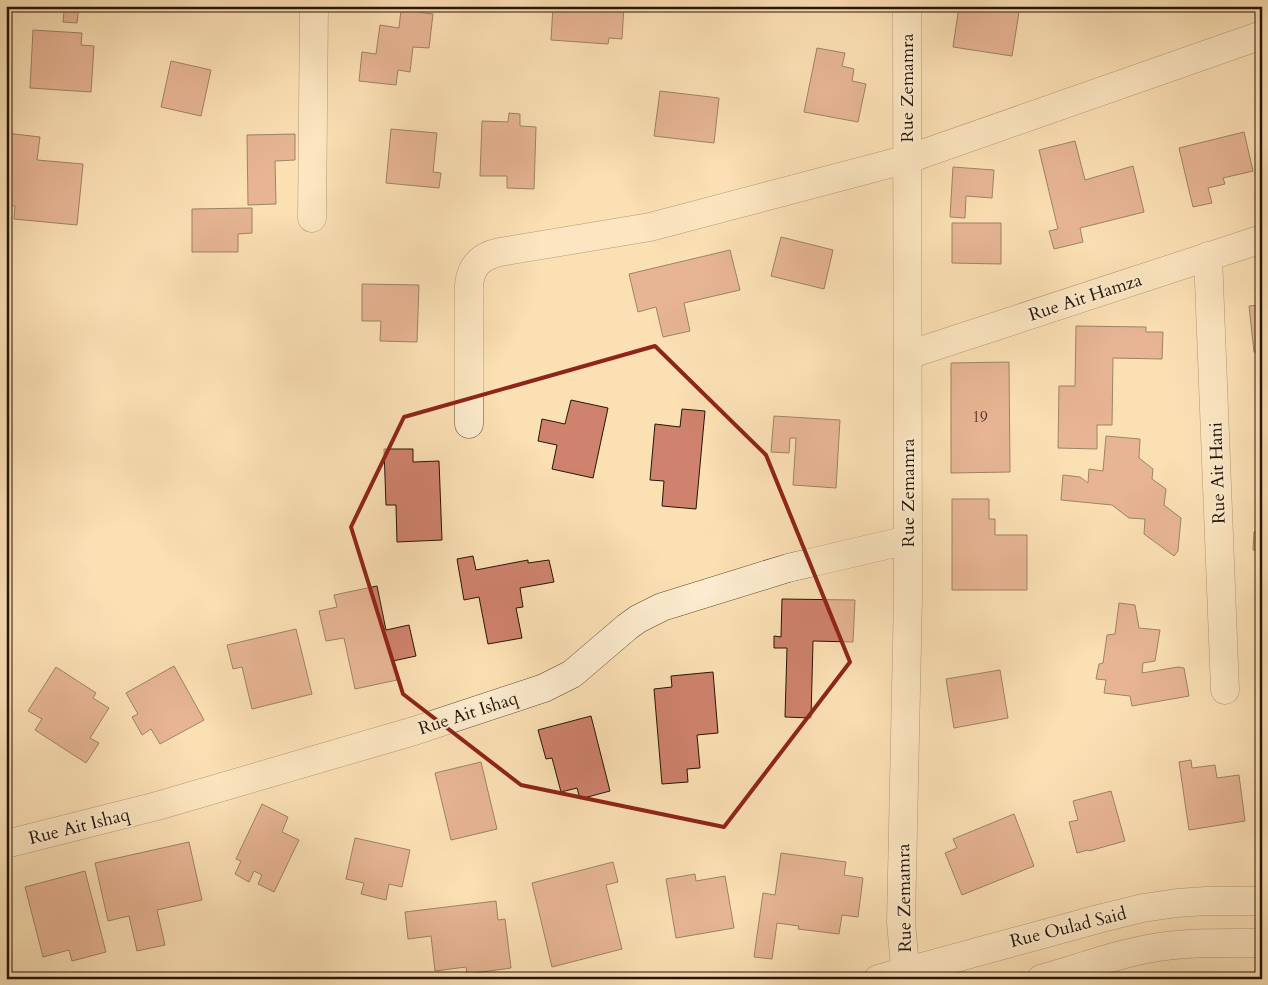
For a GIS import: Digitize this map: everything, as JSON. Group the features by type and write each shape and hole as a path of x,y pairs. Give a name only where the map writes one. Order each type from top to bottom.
{"street":[{"path":"312,218 314,6"},
{"name":"Rue Zemamra","path":"906,974 901,922 908,540 907,6"},
{"path":"469,424 469,285 470,275 474,266 481,258 500,252 650,227 908,159 1262,35"},
{"name":"Rue Ait Hamza","path":"908,354 1262,239"},
{"name":"Rue Ait Hani","path":"1208,256 1225,690"},
{"name":"Rue Ait Ishaq","path":"6,844 166,803 414,730 544,688 572,674 632,623 662,607 788,568 908,540"},
{"name":"Rue Oulad Said","path":"878,979 906,974 1143,908 1206,901 1262,901"},
{"path":"1041,979 1125,954 1157,947 1192,944 1262,943"}],"highlighted area":[{"path":"655,346 766,455 850,662 724,827 521,785 403,694 351,527 404,417"}],"building":[{"path":"26,6 79,6 77,23 63,22 64,11"},
{"path":"553,6 624,6 622,39 609,38 608,44 551,40"},
{"path":"959,6 1020,6 1012,56 953,47"},
{"path":"401,10 433,14 429,48 413,47 410,72 398,70 396,85 359,81 362,52 376,54 380,25 399,28"},
{"path":"33,30 82,33 81,45 94,46 91,92 30,88"},
{"path":"817,48 845,53 842,66 854,69 852,81 866,84 858,122 804,112"},
{"path":"171,61 211,70 201,116 161,107"},
{"path":"660,91 719,98 714,143 654,136"},
{"path":"509,113 520,114 520,126 536,127 534,189 507,188 507,176 480,176 482,121 508,122"},
{"path":"391,129 437,133 433,172 441,173 439,188 386,183"},
{"path":"1244,132 1253,171 1223,178 1225,184 1208,188 1212,203 1193,207 1179,148"},
{"path":"6,133 40,137 37,160 83,164 77,225 14,219 15,206 6,205 10,154 6,153"},
{"path":"295,134 295,160 275,161 276,204 248,205 247,135"},
{"path":"1075,141 1085,180 1133,166 1144,212 1080,228 1083,242 1054,249 1049,231 1058,229 1039,150"},
{"path":"953,167 994,170 992,198 966,196 965,218 950,217"},
{"path":"252,208 252,233 238,234 238,252 192,252 192,209"},
{"path":"952,223 1001,223 1001,264 952,263"},
{"path":"781,237 833,250 824,289 771,276"},
{"path":"730,250 740,290 684,303 690,331 663,337 656,307 638,312 629,274"},
{"path":"362,284 419,285 417,342 380,341 381,321 362,321"},
{"path":"1262,305 1262,352 1254,352 1249,306"},
{"path":"1076,326 1146,327 1146,332 1163,332 1162,359 1113,358 1112,425 1097,425 1097,449 1058,448 1059,386 1075,386"},
{"path":"1009,362 1010,472 951,473 951,363"},
{"path":"571,400 608,408 593,478 552,469 557,445 538,441 542,419 565,424"},
{"path":"682,409 705,411 696,509 662,506 664,481 650,480 655,424 680,427"},
{"path":"774,416 840,420 836,488 793,485 796,438 790,438 789,453 771,452"},
{"path":"1106,436 1140,439 1139,458 1153,469 1152,479 1166,489 1164,505 1181,518 1178,551 1174,556 1144,534 1145,519 1129,518 1112,505 1061,500 1063,475 1080,477 1088,483 1089,469 1103,471"},
{"path":"384,449 413,449 413,462 439,461 442,540 397,542 396,505 386,505"},
{"path":"952,499 989,499 989,519 995,519 995,535 1027,535 1027,590 952,590"},
{"path":"1254,532 1262,532 1262,551 1253,550"},
{"path":"473,556 476,570 528,560 528,563 549,560 554,582 520,588 523,607 516,608 522,638 488,644 479,597 464,600 457,559"},
{"path":"377,586 386,630 409,625 416,656 393,661 397,680 355,689 344,638 326,641 319,611 337,607 334,595"},
{"path":"782,599 855,600 853,642 813,641 811,718 785,717 787,648 774,648 774,636 781,637"},
{"path":"1119,603 1135,605 1139,628 1160,630 1155,661 1143,663 1142,673 1178,667 1184,668 1189,696 1132,706 1130,696 1104,693 1106,680 1096,679 1099,664 1103,663 1107,635 1115,634"},
{"path":"296,629 312,694 252,709 242,667 233,669 227,645"},
{"path":"174,666 204,720 160,744 151,729 142,735 132,717 138,714 126,693"},
{"path":"56,667 96,693 93,698 109,708 90,738 99,743 86,763 35,730 42,719 28,711"},
{"path":"1000,670 1008,718 954,728 946,679"},
{"path":"713,672 718,733 697,735 700,768 687,769 688,782 662,784 654,689 672,687 671,676"},
{"path":"591,716 610,791 580,799 577,788 561,792 552,758 546,759 538,730"},
{"path":"1191,760 1192,768 1215,765 1217,778 1239,775 1245,821 1189,830 1179,762"},
{"path":"481,762 497,829 451,840 435,773"},
{"path":"1111,791 1125,841 1077,853 1069,822 1078,820 1073,801"},
{"path":"262,804 288,817 282,832 299,840 274,892 258,884 262,875 254,871 249,882 235,874 241,861 236,859"},
{"path":"1014,814 1034,866 962,895 945,853 957,848 953,839"},
{"path":"355,838 410,850 402,887 389,884 386,900 361,894 364,883 346,879"},
{"path":"189,842 202,900 157,910 165,945 137,951 129,916 108,921 95,863"},
{"path":"781,853 846,862 844,875 863,878 858,917 842,915 839,934 798,929 799,926 777,923 772,959 754,957 763,893 775,895"},
{"path":"613,862 618,882 606,885 622,949 552,967 532,883"},
{"path":"85,871 106,952 72,961 69,950 43,957 25,887"},
{"path":"695,874 696,881 725,876 734,928 676,938 666,879"},
{"path":"496,901 498,920 505,919 511,968 467,974 466,967 435,971 431,936 408,939 405,912"}]}
